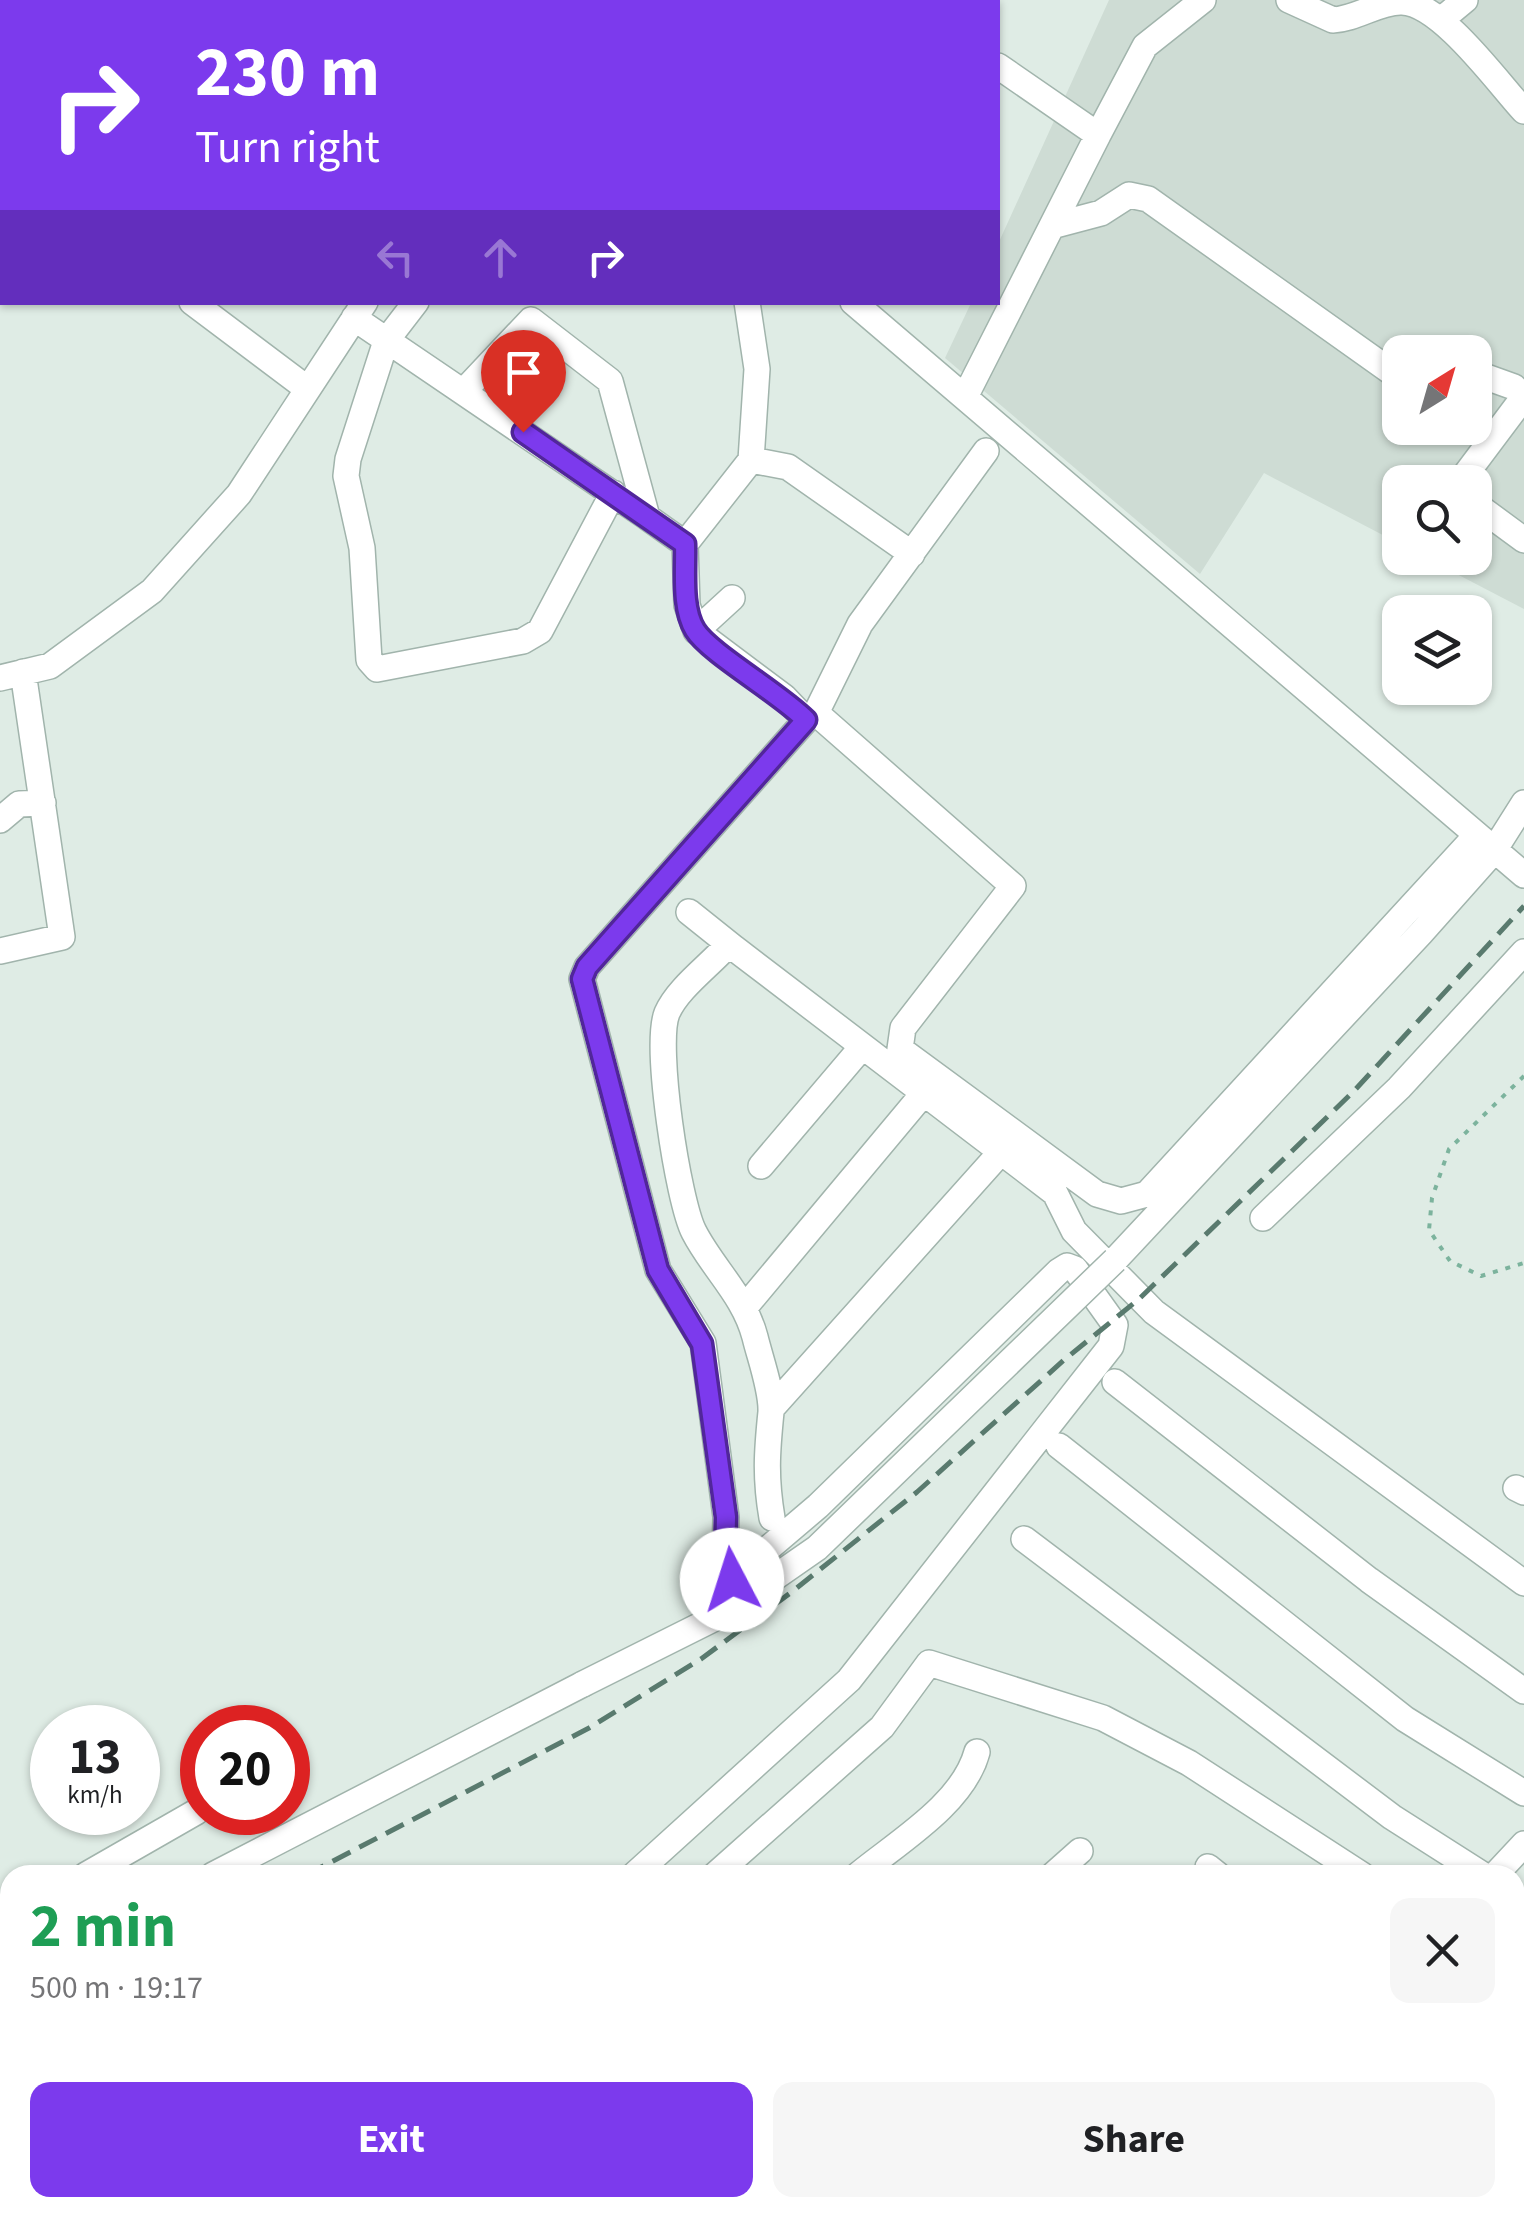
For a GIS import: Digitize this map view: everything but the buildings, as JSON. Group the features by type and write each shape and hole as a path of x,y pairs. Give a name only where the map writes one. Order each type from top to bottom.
{"street":[{"path":"966,395 1145,46 1203,0"},
{"path":"1289,0 1333,20 1401,2 1415,3 1441,20 1524,112"},
{"path":"1441,20 1466,0"},
{"path":"1000,67 1098,135"},
{"path":"1052,226 1101,212 1129,195 1148,199 1382,365"},
{"path":"196,305 305,388"},
{"path":"414,305 386,340 346,476 362,548 368,660 377,669 522,641 540,631 613,493"},
{"path":"747,305 757,369 751,460 685,544 687,605 696,631 811,716 1012,886 903,1028 900,1049 1098,1194 1121,1201 1147,1194 1489,849"},
{"path":"858,305 966,395 1000,432 1524,875"},
{"path":"0,951 62,937 43,802 11,675 50,666 152,591 239,494 359,310 386,340 685,544"},
{"path":"463,392 528,311 610,380 647,518"},
{"path":"1471,465 1521,391 1492,380"},
{"path":"645,1865 849,1680 1112,1346 1112,1321 1075,1269 1067,1266 1058,1271 818,1506 732,1580 725,1560 726,1517 702,1344 658,1270 582,979 587,967 811,716 860,624 986,451"},
{"path":"751,460 788,466 912,554"},
{"path":"1492,516 1524,540"},
{"path":"696,631 732,598"},
{"path":"0,820 19,804 43,802"},
{"path":"232,1865 718,1616 817,1548 1115,1260 1310,1054 1524,804"},
{"path":"689,912 1054,1193 1074,1231 1154,1312 1524,1582"},
{"path":"734,948 723,950 668,1012 663,1052 672,1128 691,1226 708,1259 746,1307 771,1409"},
{"path":"1263,1218 1399,1088 1524,952"},
{"path":"761,1166 862,1046"},
{"path":"746,1307 923,1094"},
{"path":"772,1518 765,1433 771,1409 1001,1152"},
{"path":"1115,1382 1368,1580 1524,1692"},
{"path":"1059,1446 1405,1719 1524,1793"},
{"path":"1024,1540 1392,1817 1467,1865"},
{"path":"726,1865 882,1727 929,1663 1103,1718 1189,1763 1347,1865"},
{"path":"870,1865 967,1778 976,1752"},
{"path":"103,1865 180,1821"},
{"path":"1064,1865 1080,1851"}],"path":[{"path":"1524,1076 1449,1149 1432,1198 1429,1230 1450,1260 1481,1276 1524,1263"}],"shaded area":[{"path":"1109,0 1524,0 1524,609 1459,575 1492,575 1492,465 1382,465 1382,535 1264,473 1200,574 945,358 970,305 1000,305 1000,240"}],"railway":[{"path":"325,1865 589,1728 701,1659 917,1492 1064,1360 1139,1299 1353,1092 1524,906"}],"route":[{"path":"523,432 685,544 687,605 696,631 784,697 806,720 587,967 582,979 658,1270 677,1305 696,1328 702,1344 726,1517 725,1560 732,1580"}]}
